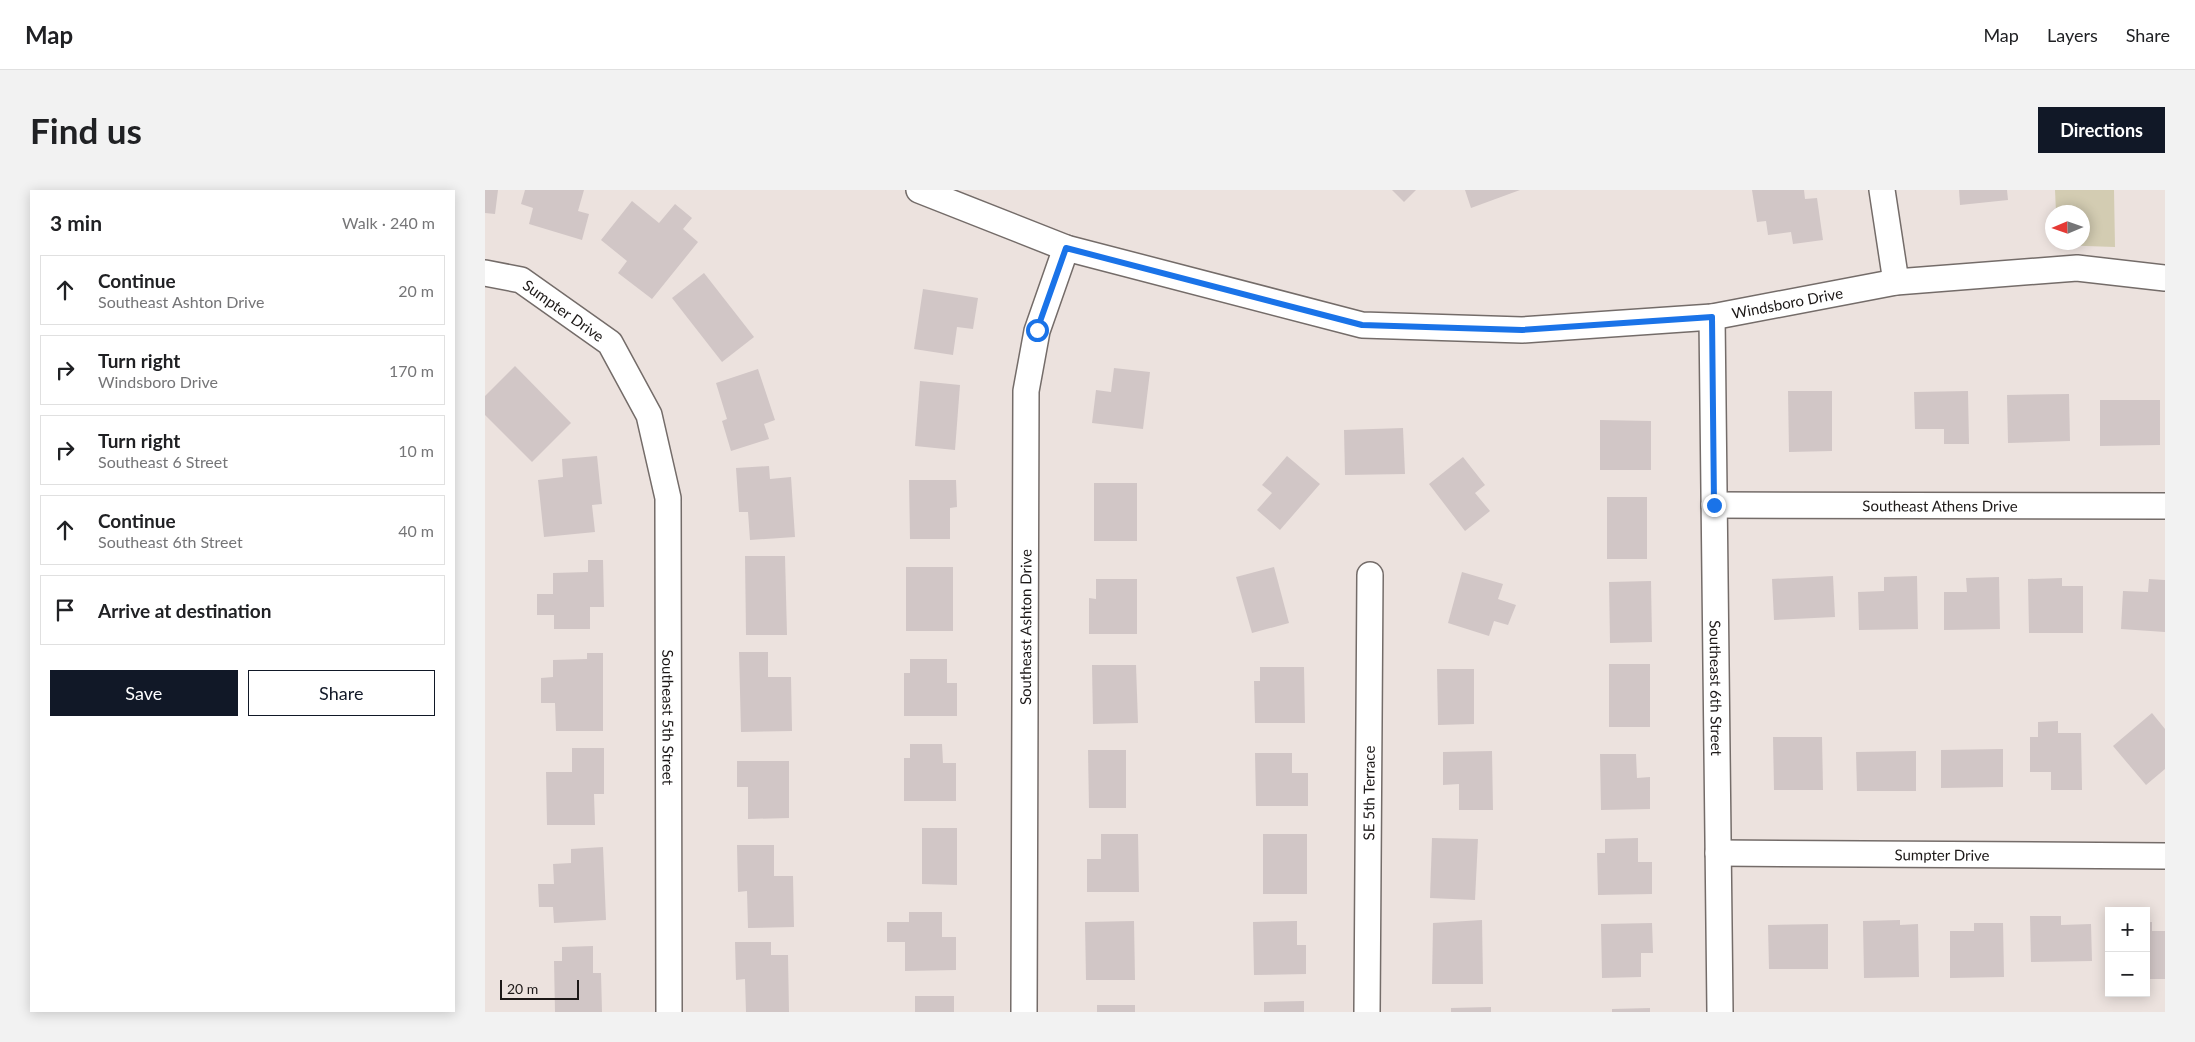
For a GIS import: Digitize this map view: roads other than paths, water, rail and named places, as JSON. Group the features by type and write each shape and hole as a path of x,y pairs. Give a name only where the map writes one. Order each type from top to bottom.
{"street":[{"name":"Windsboro Drive","path":"919,190 1066,248 1362,325 1522,330 1712,317 1896,282 2077,268 2165,278"},
{"path":"1882,190 1896,282"},
{"name":"Southeast Ashton Drive","path":"1024,1012 1026,391 1037,330 1066,248"},
{"name":"Sumpter Drive","path":"485,274 521,280 610,343 649,415 651,426"},
{"name":"Southeast 6th Street","path":"1712,317 1720,1012"},
{"name":"Southeast 5th Street","path":"651,426 668,498 669,1012"},
{"name":"Southeast Athens Drive","path":"1714,505 2165,506"},
{"name":"SE 5th Terrace","path":"1367,1012 1370,575"},
{"name":"Sumpter Drive","path":"1718,852 2165,856"}]}
